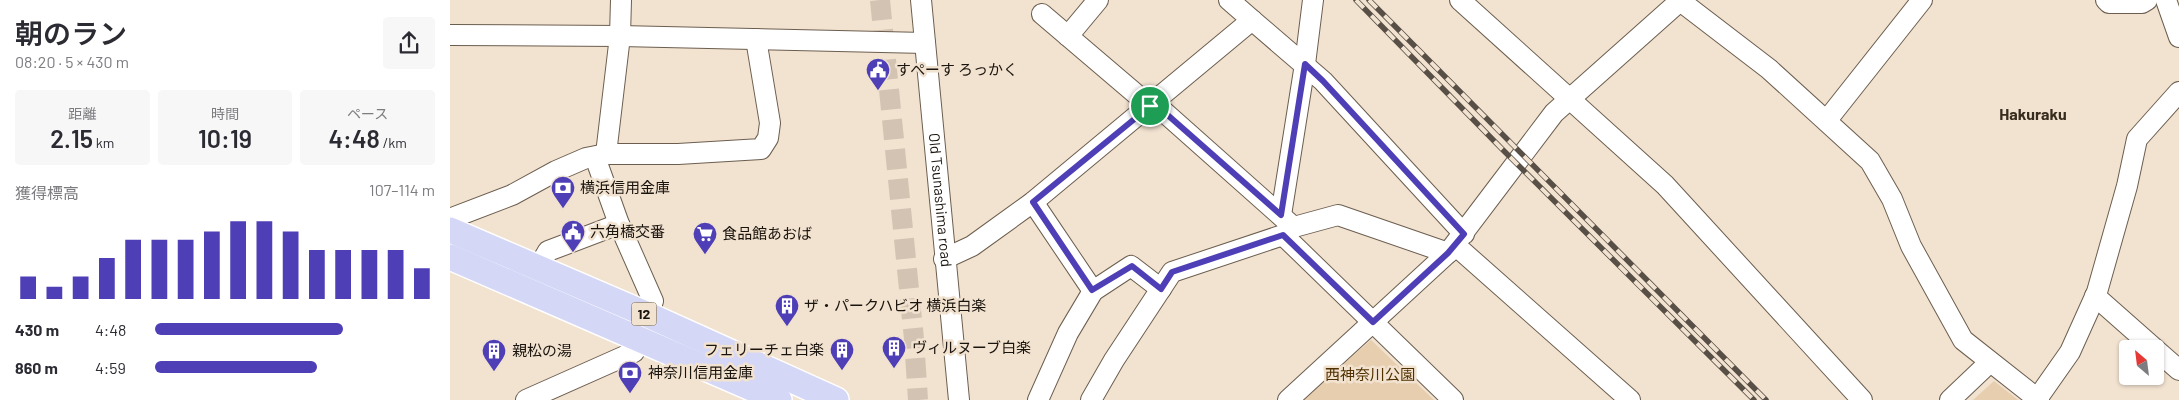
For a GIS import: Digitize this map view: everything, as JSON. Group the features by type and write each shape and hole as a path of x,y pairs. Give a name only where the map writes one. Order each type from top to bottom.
{"main road":[{"name":"12","path":"450,230 648,315 836,400"},
{"name":"12","path":"450,257 779,400"}],"street":[{"path":"621,0 620,36 600,156 619,224 654,301 648,315"},
{"name":"Old Tsunashima road","path":"921,0 944,259 959,400"},
{"path":"1068,36 1098,0"},
{"path":"1229,0 1323,81 1456,244 1623,398"},
{"path":"1286,226 1313,0"},
{"path":"1460,0 1665,185 1862,400"},
{"path":"1288,400 1456,244 1554,113 1680,0 1770,69 1828,120 1870,161 1892,199 1911,246 1962,340 2038,399 2070,352 2095,296 2127,186 2137,139 2179,92"},
{"path":"1828,120 1922,0"},
{"path":"2106,0 2109,3 2142,4 2146,0"},
{"path":"2166,0 2179,37"},
{"path":"1042,14 1152,105 1286,226 1373,322 1453,400"},
{"path":"944,259 972,246 1033,202 1252,20"},
{"path":"450,35 620,36 925,43"},
{"path":"450,221 452,218 512,195 556,171 600,156 761,149 768,138 770,123 756,39"},
{"path":"1033,202 1092,290"},
{"path":"1091,400 1114,360 1172,272 1286,226 1338,215 1456,244"},
{"path":"538,268 548,251 619,224"},
{"path":"1038,400 1068,333 1092,290 1132,266 1161,289"},
{"path":"2095,296 2145,340"},
{"path":"526,400 634,352 640,340"},
{"path":"2164,357 2179,370"},
{"path":"1950,400 1990,362"}],"green space":[{"name":"西神奈川公園","path":"1371,340 1434,400 1302,400"},
{"path":"1994,381 2018,400 1973,400"}],"tunnel":[{"path":"880,0 914,339 918,400"}],"railway":[{"path":"1356,0 1502,149 1754,400"},
{"path":"1369,0 1766,400"}],"place":[{"name":"すぺーす ろっかく","path":"878,91"},
{"name":"横浜信用金庫","path":"563,209"},
{"name":"六角橋交番","path":"573,253"},
{"name":"食品館あおば","path":"705,255"},
{"name":"ザ・パークハビオ 横浜白楽","path":"787,327"},
{"name":"ヴィルヌーブ白楽","path":"894,369"},
{"name":"フェリーチェ白楽","path":"842,371"},
{"name":"親松の湯","path":"494,372"},
{"name":"神奈川信用金庫","path":"630,394"}],"district":[{"name":"Hakuraku","path":"2033,114"}],"route":[{"path":"1305,64 1323,81 1464,234 1448,253 1373,322 1283,235 1172,272 1161,289 1132,266 1092,290 1033,202 1150,106 1154,103 1281,215 1305,64"}]}
